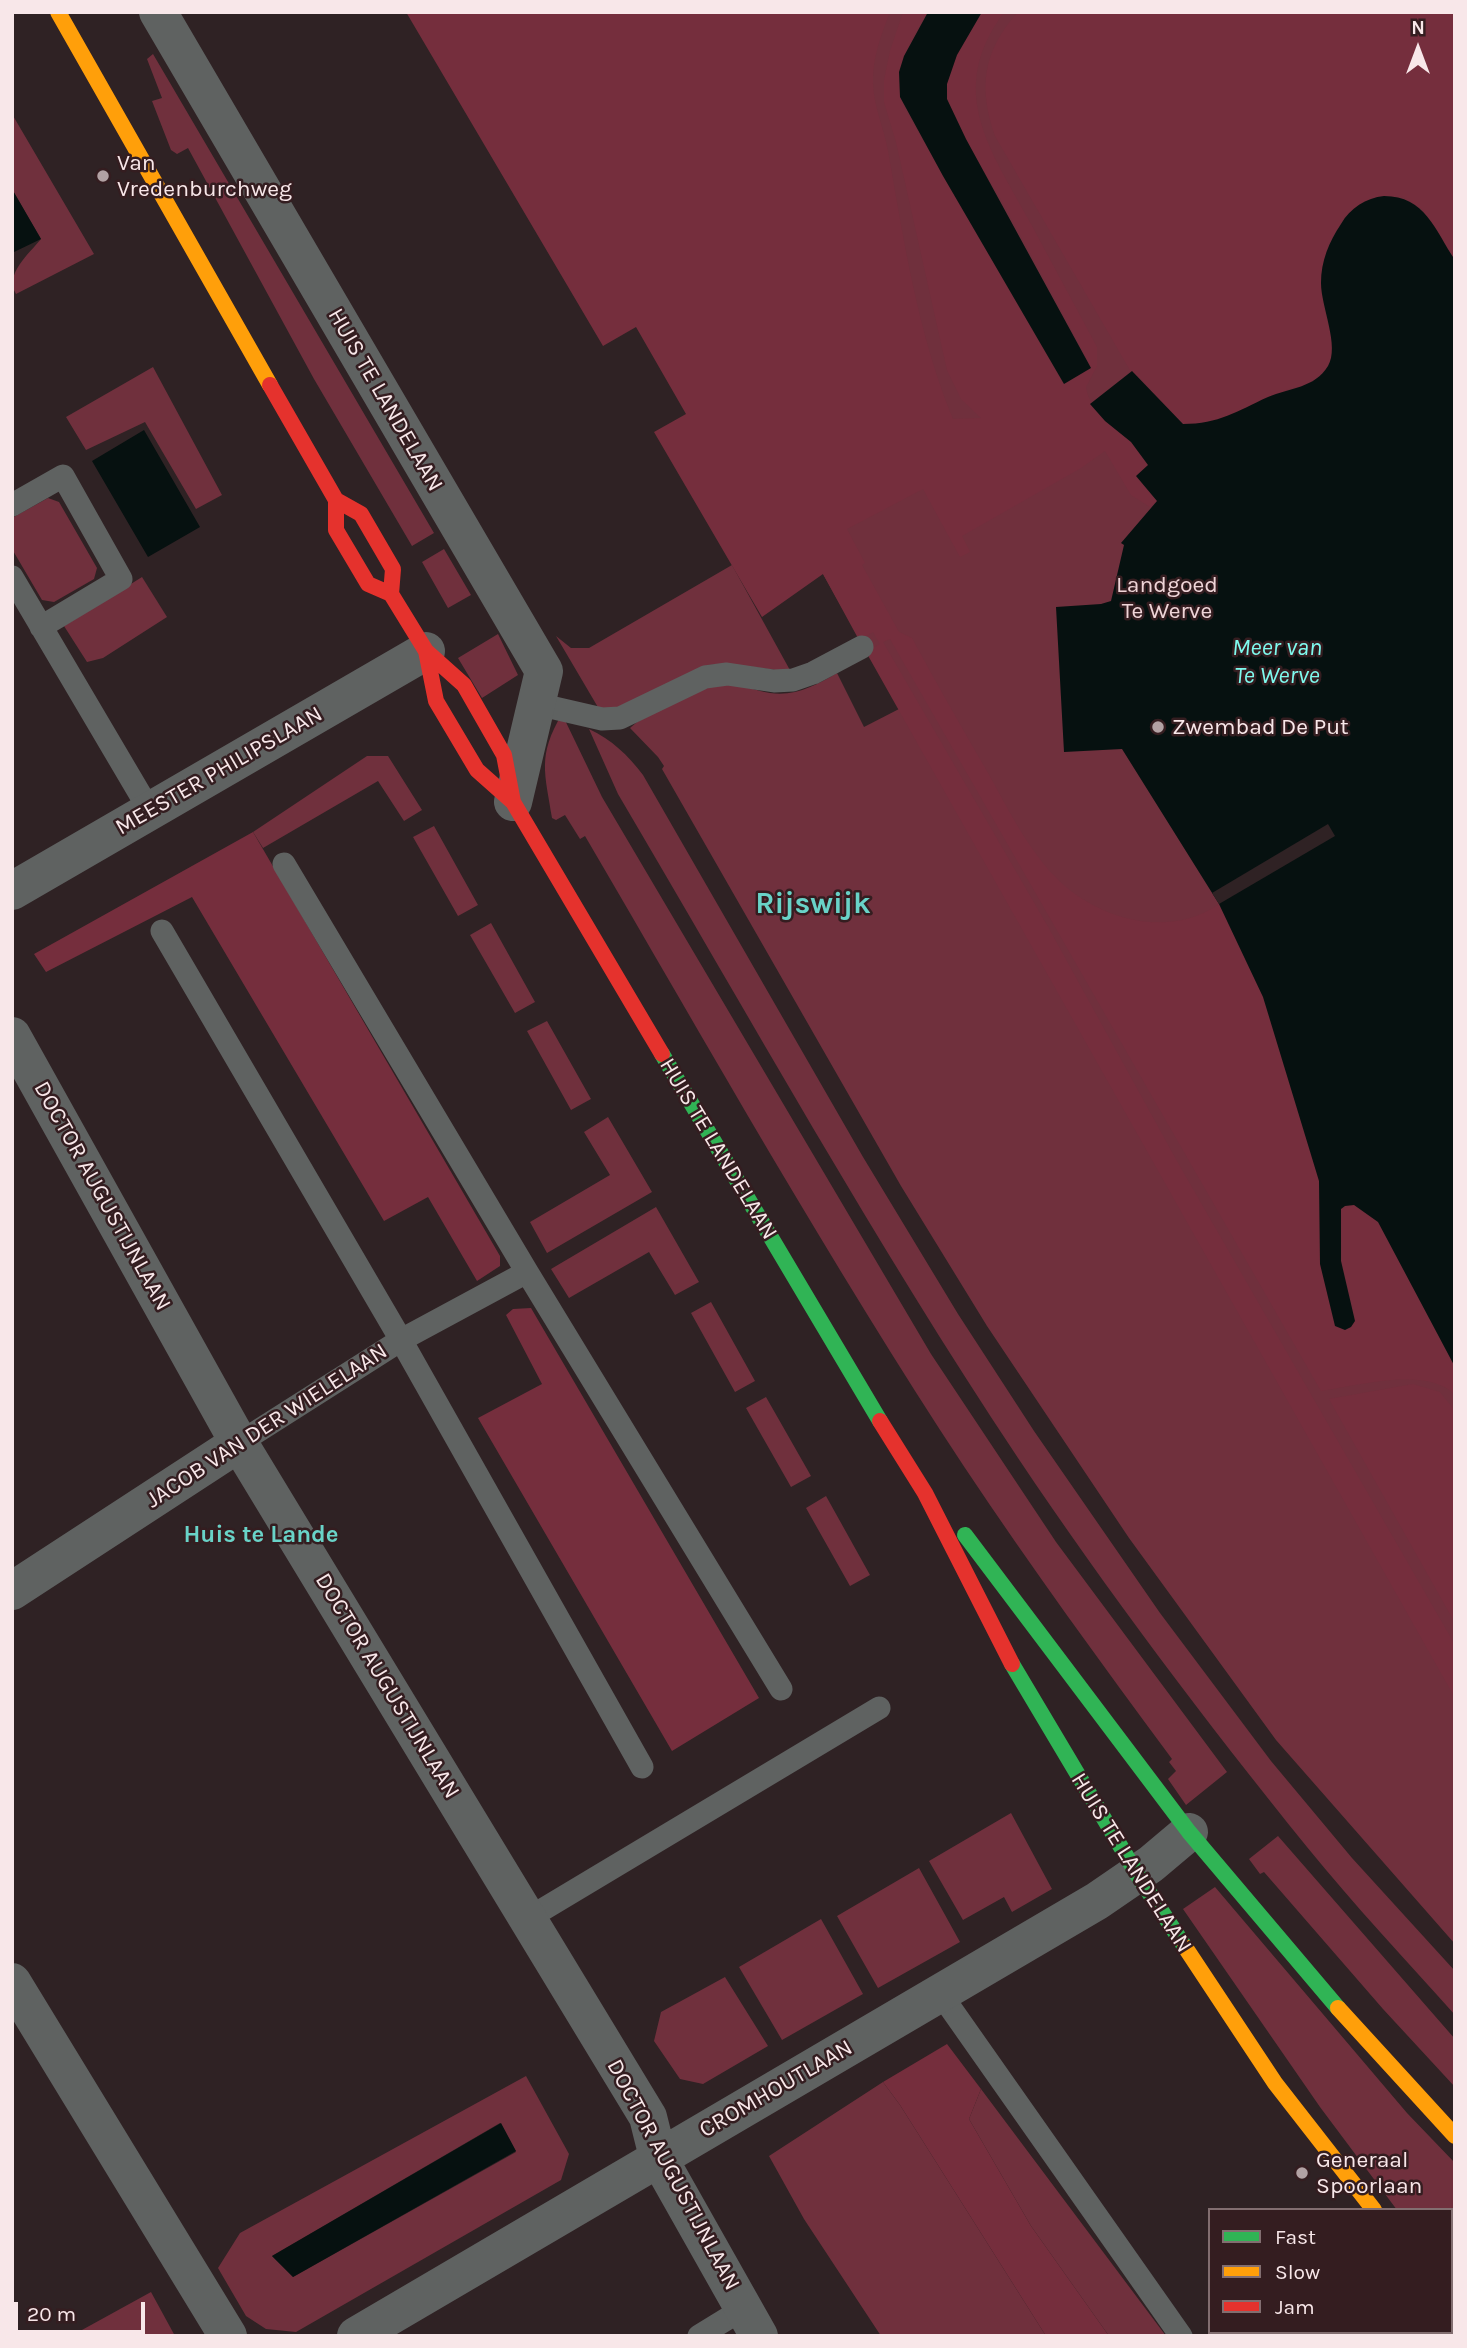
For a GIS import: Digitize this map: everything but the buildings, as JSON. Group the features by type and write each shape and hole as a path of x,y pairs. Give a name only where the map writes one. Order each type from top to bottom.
{"street":[{"name":"HUIS TE LANDELAAN","path":"58,12 336,500 336,530 368,584 391,594 426,651 464,685 504,755 513,802"},
{"name":"HUIS TE LANDELAAN","path":"158,12 544,671 513,802"},
{"name":"HUIS TE LANDELAAN","path":"336,500 361,514 393,569 391,594"},
{"name":"HUIS TE LANDELAAN","path":"426,651 436,701 477,771 513,802 833,1344 925,1493 1013,1666 1137,1874 1275,2083 1372,2208"},
{"name":"MEESTER PHILIPSLAAN","path":"12,891 426,651"},
{"name":"DOCTOR AUGUSTIJNLAAN","path":"15,1049 239,1443 648,2117 658,2157 751,2322"},
{"name":"JACOB VAN DER WIELELAAN","path":"12,1591 239,1443"},
{"name":"HUIS TE LANDELAAN","path":"925,1493 972,1544 1189,1832 1388,2066 1455,2136"},
{"name":"CROMHOUTLAAN","path":"356,2336 1097,1901 1137,1874 1189,1832"},
{"path":"12,1982 228,2336"}],"lane":[{"path":"12,505 63,476 121,579 41,627"},
{"path":"12,577 150,811"},
{"path":"537,704 602,719 620,718 705,677 727,674 774,681 793,680 813,673 862,647"},
{"path":"284,863 527,1272 781,1689"},
{"path":"162,931 401,1340 642,1767"},
{"name":"JACOB VAN DER WIELELAAN","path":"239,1443 401,1340 527,1272"},
{"path":"527,1919 879,1708"},
{"path":"940,1993 1181,2336"},
{"path":"699,2336 751,2322"}],"green space":[{"name":"Landgoed Te Werve","path":"878,12 1455,12 1455,1944 1276,1740 1129,1538 987,1326 901,1186 662,769 664,766 630,728 678,700 710,687 733,685 779,694 797,692 837,673 864,727 899,709 823,574"},
{"path":"153,54 434,533 412,546 314,379 188,148 177,154 171,150 152,101 162,98 147,59"},
{"path":"12,114 94,254 16,294 13,287 15,272 41,239 12,189"},
{"path":"153,367 222,495 196,509 145,422 86,450 66,417"},
{"path":"48,498 59,502 97,568 94,579 54,602 42,600 12,549 12,518"},
{"path":"444,549 471,595 448,608 422,562"},
{"path":"732,565 791,672 729,664 708,665 621,709 599,709 556,636 571,648 589,648"},
{"path":"142,577 167,617 103,658 87,662 64,626"},
{"path":"498,634 518,675 482,698 458,658"},
{"path":"562,714 602,797 931,1354 1056,1542 1227,1772 1186,1805 1168,1779 1176,1771 1169,1762 1172,1759 1015,1542 866,1313 585,836 580,839 565,815 556,820 552,818 545,776 546,753"},
{"path":"589,729 619,749 643,775 863,1157 958,1314 1034,1431 1160,1613 1271,1761 1352,1858 1455,1971 1455,2015 1325,1869 1232,1752 1122,1607 1018,1458 914,1295 814,1129 618,794"},
{"path":"367,756 388,756 422,810 404,821 378,781 263,848 253,832"},
{"path":"434,826 478,905 458,916 413,837"},
{"path":"491,923 535,1002 515,1013 470,935"},
{"path":"547,1021 591,1099 571,1110 527,1031"},
{"path":"608,1117 652,1192 547,1253 530,1222 610,1175 584,1132"},
{"path":"656,1207 699,1282 675,1295 649,1252 569,1298 551,1269"},
{"path":"711,1302 755,1381 735,1392 691,1313"},
{"path":"766,1397 811,1476 791,1487 746,1408"},
{"path":"826,1496 870,1575 850,1586 806,1508"},
{"path":"1011,1813 1052,1889 1012,1912 1004,1897 963,1920 929,1861"},
{"path":"1278,1836 1455,2039 1455,2087 1264,1872 1260,1874 1249,1859"},
{"path":"919,1868 960,1942 878,1988 837,1916"},
{"path":"1215,1887 1407,2113 1455,2163 1455,2260 1453,2208 1396,2208 1320,2107 1183,1909"},
{"path":"821,1919 863,1994 782,2040 739,1967"},
{"path":"725,1977 768,2046 703,2084 680,2079 654,2041 661,2012"},
{"path":"526,2076 569,2154 561,2180 296,2332 266,2329 246,2316 218,2268 240,2233","holes":["500,2123 516,2152 293,2277 272,2256"]},
{"path":"883,2082 1046,2336 881,2336 804,2219 769,2156"},
{"path":"981,2089 1166,2336 1109,2336 1031,2226 969,2119"},
{"path":"151,2292 175,2336 71,2336"}],"shaded area":[{"path":"406,12 890,12 876,56 874,93 921,321 953,419 981,418 961,399 947,370 896,142 884,102 884,80 890,51 903,12 928,12 908,47 901,70 901,95 905,109 1063,383 1091,367 968,144 949,100 947,89 950,70 971,28 982,12 1004,12 987,41 978,68 976,95 980,120 1002,171 1097,347 1097,366 1086,387 1088,397 1098,412 1132,442 1148,466 1136,476 1157,501 1150,507 1131,495 1105,451 1081,468 962,536 970,552 960,557 923,489 847,529 865,563 862,565 899,632 912,638 1013,818 1042,862 1054,875 1066,887 1101,909 1141,921 1181,920 1201,914 1219,904 1263,997 1319,1181 1320,1260 1334,1323 1345,1330 1351,1327 1355,1317 1342,1264 1341,1209 1354,1205 1378,1222 1423,1306 1455,1367 1455,1395 1443,1386 1428,1381 1410,1380 1372,1382 1321,1391 890,639 883,642 1047,925 1178,1163 1455,1645 1455,1698 866,652 880,644 873,632 859,640 823,574 762,617 654,432 686,414 636,327 603,346"},
{"path":"1018,12 1455,12 1455,260 1422,209 1403,197 1384,196 1345,216 1328,245 1322,272 1323,305 1333,343 1331,359 1326,369 1308,385 1289,389 1224,419 1201,424 1183,424 1141,379 1131,372 995,136 986,101 987,70 997,41"},
{"path":"253,832 500,1256 500,1266 477,1281 428,1197 384,1221 192,897 46,972 34,954"},
{"path":"531,1308 759,1698 672,1751 478,1418 542,1384 506,1315 513,1309"},
{"path":"1413,1384 1440,1392 1455,1411 1455,1623 1329,1399"},
{"path":"947,2044 981,2089 969,2119 1031,2226 1109,2336 1046,2336 883,2082"}],"water":[{"path":"928,12 982,12 957,55 947,84 947,99 966,139 1091,368 1064,384 900,97 899,72 904,56"},
{"path":"12,189 41,239 12,253"},
{"name":"Meer van Te Werve","path":"1384,196 1410,202 1419,208 1435,227 1455,260 1455,1367 1378,1222 1354,1205 1341,1209 1341,1261 1355,1321 1345,1330 1335,1326 1320,1264 1319,1181 1263,997 1219,904 1122,749 1064,752 1056,607 1111,601 1124,545 1121,543 1157,501 1136,476 1148,465 1131,442 1105,421 1090,404 1132,371 1183,424 1207,422 1316,379 1328,366 1332,348 1321,283 1327,252 1349,213 1365,202"},
{"path":"144,430 200,527 148,557 92,461"},
{"path":"501,2123 516,2151 293,2277 272,2256"}],"pier":[{"path":"1328,824 1335,836 1219,904 1212,893"}],"traffic: fast":[{"path":"662,1054 880,1421"},
{"path":"965,1535 1189,1832 1338,2008"},
{"path":"1012,1664 1137,1874 1185,1947"}],"traffic: slow":[{"path":"58,12 270,385"},
{"path":"1185,1947 1275,2083 1372,2208"},
{"path":"1338,2008 1455,2136"}],"traffic: jam":[{"path":"270,385 336,500 361,514 393,569 391,594 426,651 464,685 504,755 513,802"},
{"path":"336,500 336,530 368,584 391,594"},
{"path":"426,651 436,701 477,770 513,802 662,1054"},
{"path":"880,1421 925,1493 1012,1664"}],"place":[{"name":"Van Vredenburchweg","path":"103,176"},
{"name":"Zwembad De Put","path":"1158,727"},
{"name":"Generaal Spoorlaan","path":"1302,2173"}],"district":[{"name":"Rijswijk","path":"813,904"},
{"name":"Huis te Lande","path":"261,1535"}]}
